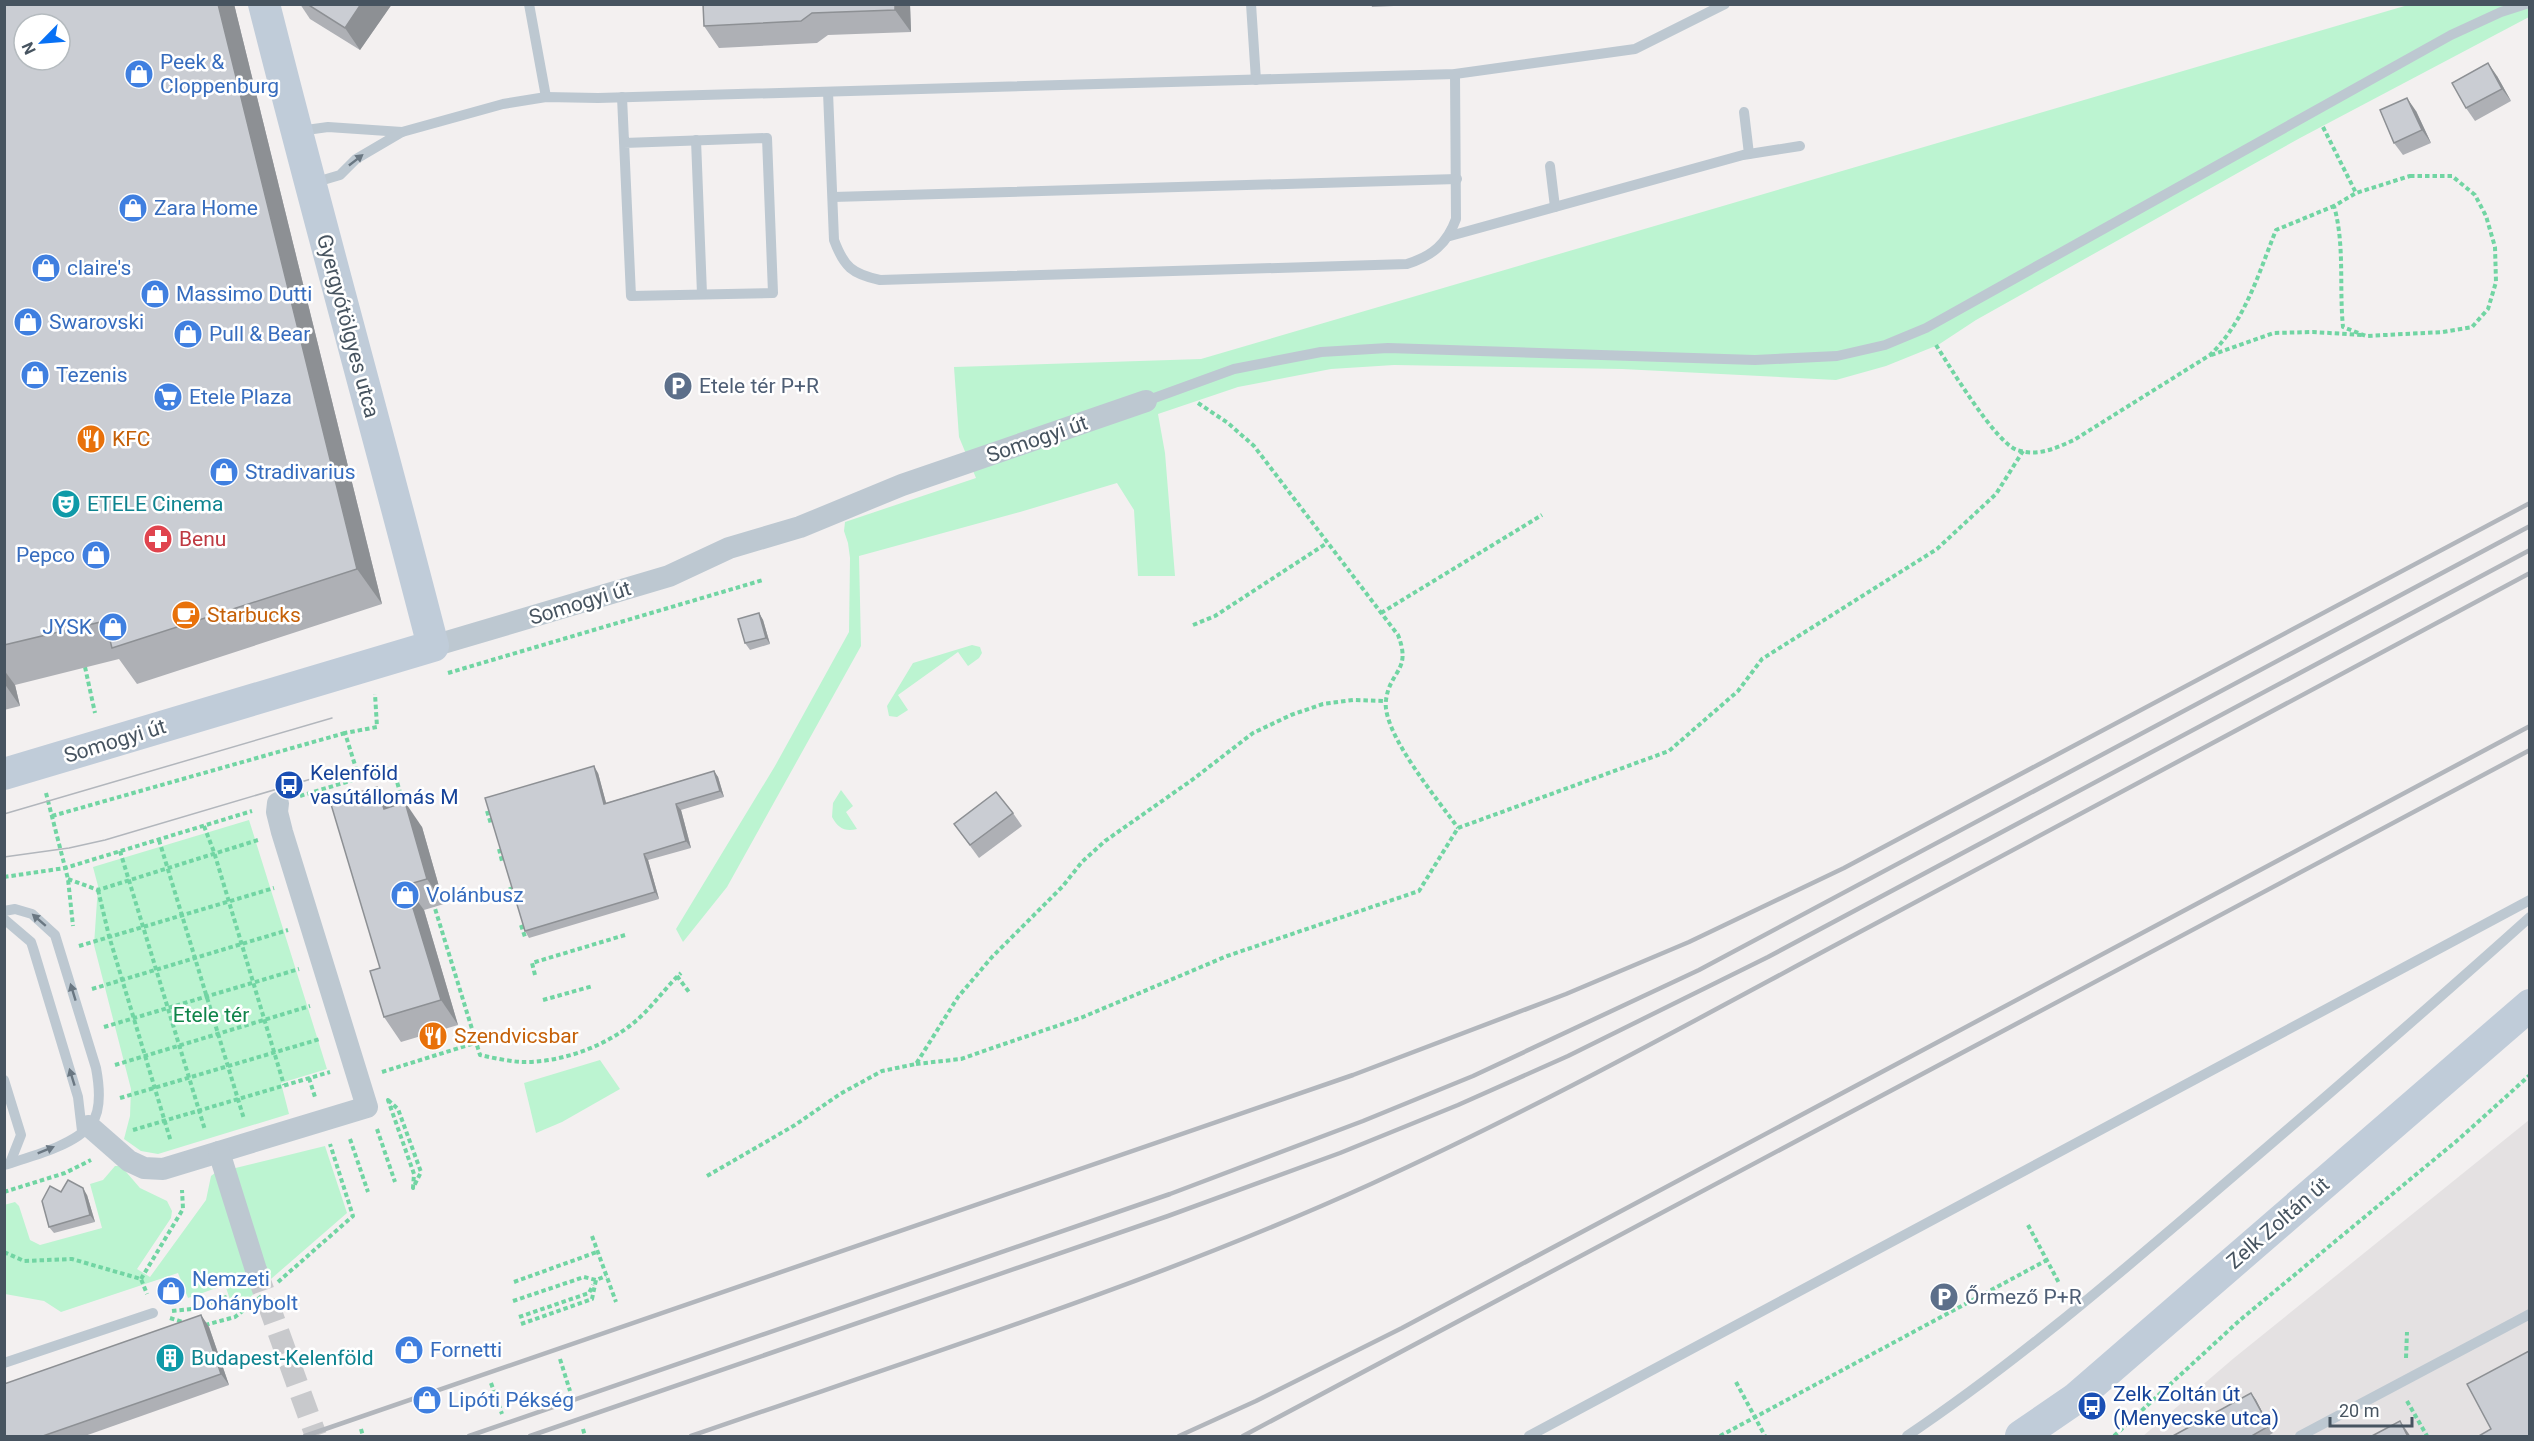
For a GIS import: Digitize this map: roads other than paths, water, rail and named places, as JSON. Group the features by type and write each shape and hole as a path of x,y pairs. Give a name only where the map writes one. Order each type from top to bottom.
{"main road":[{"name":"Gyergyótölgyes utca","path":"264,4 309,184 366,389 437,661"},
{"name":"Somogyi út","path":"4,774 437,661"},
{"name":"Zelk Zoltán út","path":"2021,1437 2075,1399 2529,1005"}],"street":[{"name":"Somogyi út","path":"437,661 669,576 729,548 800,527 903,486 1146,401"},
{"path":"85,1130 115,1138 129,1161 144,1168 163,1169 368,1107 282,832 277,812 278,803"},
{"path":"215,1153 256,1270"}],"lane":[{"path":"529,4 546,97"},
{"path":"1251,4 1256,80"},
{"path":"309,184 340,175 356,159 402,132 503,104 546,97 828,92 1455,74 1635,49 1725,4"},
{"path":"1146,401 1234,369 1322,352 1388,348 1755,360 1837,356 1886,345 1926,328 2451,35 2501,12 2526,4"},
{"path":"828,92 834,240 842,261 860,275 880,280 1407,264 1422,259 1438,249 1450,236 1456,219 1455,74"},
{"path":"622,97 624,143 631,296 773,293 767,138 624,143"},
{"path":"1744,112 1749,154"},
{"path":"296,131 328,127 402,132"},
{"path":"696,140 702,294"},
{"path":"1450,236 1749,154 1800,146"},
{"path":"1551,166 1555,207"},
{"path":"833,197 1457,179"},
{"path":"1529,1437 2529,900"},
{"path":"4,911 15,909 32,914 55,935 96,1068 99,1089 93,1121 85,1130 46,1151 7,1164"},
{"path":"1907,1437 2001,1371 2096,1293 2326,1098 2529,917"},
{"path":"4,919 31,942 78,1097 85,1130"},
{"path":"4,1080 21,1135 7,1164"},
{"path":"4,1363 153,1313"},
{"path":"2300,1437 2529,1314"}],"tunnel":[{"path":"256,1270 316,1436"}],"tram line":[{"path":"4,814 332,718"},
{"path":"4,857 69,848 105,840 328,774"}],"railway":[{"path":"305,1436 1353,1075 1566,994 1689,942 1844,868 2530,503"},
{"path":"469,1436 1170,1194 1363,1121 1473,1076 1699,970 2530,526"},
{"path":"530,1436 1168,1216 1340,1153 1458,1105 1568,1056 1768,957 2530,550"},
{"path":"691,1436 1119,1287 1288,1220 1435,1154 1623,1059 2530,573"},
{"path":"1179,1436 1256,1401 1402,1328 2530,726"},
{"path":"1243,1436 2530,750"}],"place":[{"name":"Peek & Cloppenburg","path":"139,74"},
{"name":"Zara Home","path":"133,208"},
{"name":"claire's","path":"46,268"},
{"name":"Massimo Dutti","path":"155,294"},
{"name":"Swarovski","path":"28,322"},
{"name":"Pull & Bear","path":"188,334"},
{"name":"Tezenis","path":"35,375"},
{"name":"Etele tér P+R","path":"678,386"},
{"name":"Etele Plaza","path":"168,397"},
{"name":"KFC","path":"91,439"},
{"name":"Stradivarius","path":"224,472"},
{"name":"ETELE Cinema","path":"66,504"},
{"name":"Benu","path":"158,539"},
{"name":"Pepco","path":"96,555"},
{"name":"Starbucks","path":"186,615"},
{"name":"JYSK","path":"113,627"},
{"name":"Kelenföld vasútállomás M","path":"289,785"},
{"name":"Volánbusz","path":"405,895"},
{"name":"Szendvicsbar","path":"433,1036"},
{"name":"Nemzeti Dohánybolt","path":"171,1291"},
{"name":"Őrmező P+R","path":"1944,1297"},
{"name":"Fornetti","path":"409,1350"},
{"name":"Budapest-Kelenföld","path":"170,1358"},
{"name":"Lipóti Pékség","path":"427,1400"},
{"name":"Zelk Zoltán út (Menyecske utca)","path":"2092,1406"}],"park label":[{"name":"Etele tér","path":"211,1015"}]}
